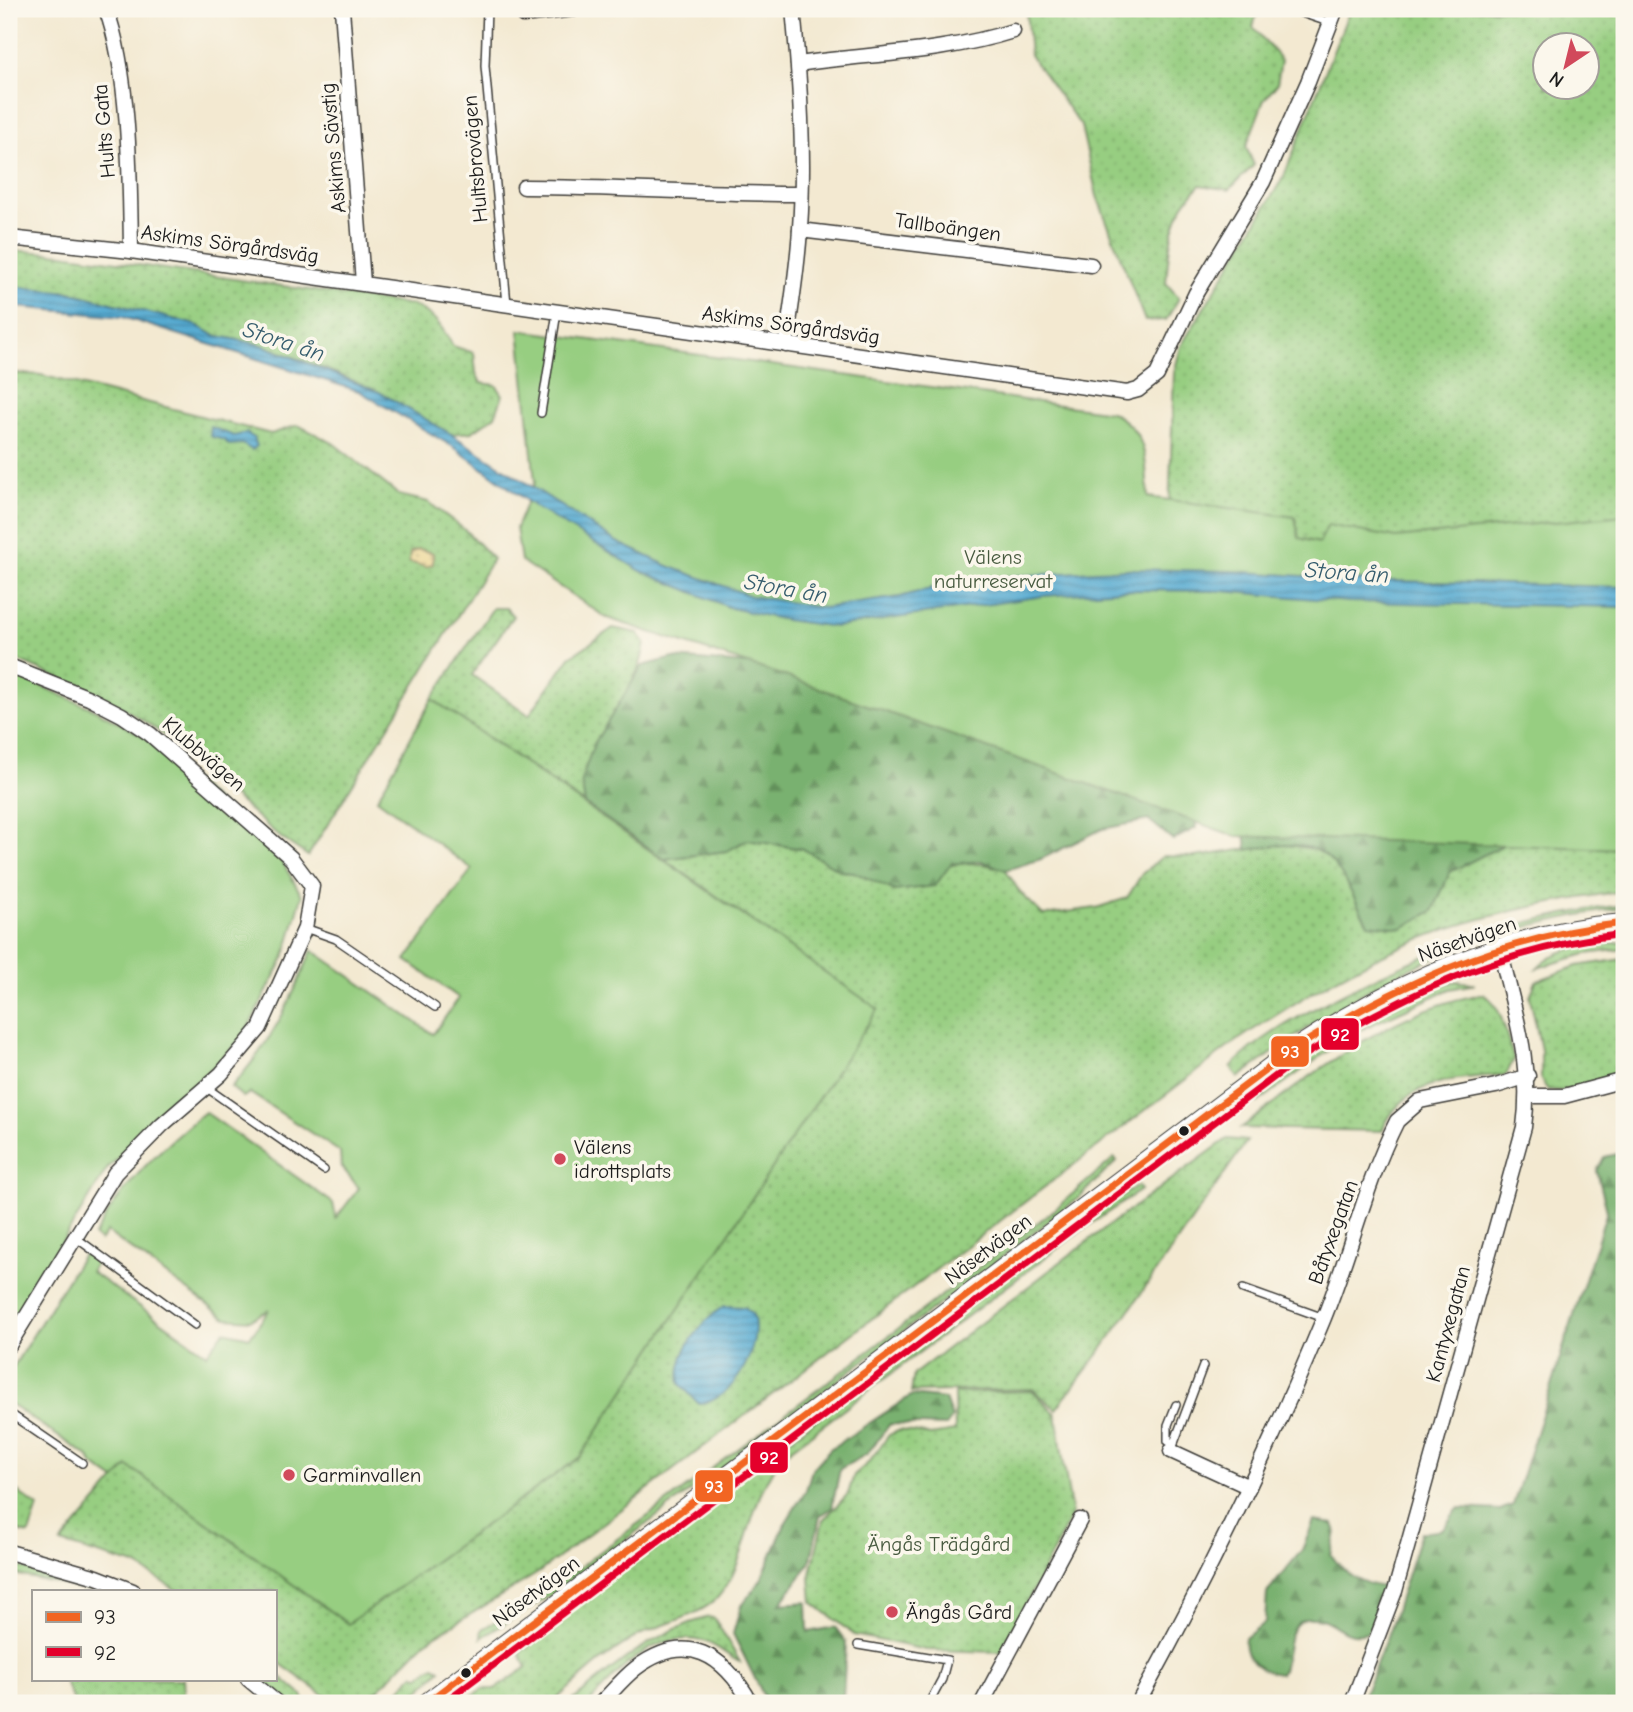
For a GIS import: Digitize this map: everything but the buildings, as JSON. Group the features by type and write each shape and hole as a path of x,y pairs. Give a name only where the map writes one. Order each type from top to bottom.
{"street":[{"name":"Hults Gata","path":"106,9 121,73 131,199 131,251"},
{"name":"Askims Sävstig","path":"342,9 363,283"},
{"path":"523,15 575,9"},
{"path":"786,345 800,230 801,194 798,64 793,9"},
{"name":"Askims Sörgårdsväg","path":"9,238 131,251 363,283 1112,393 1138,390 1157,375 1196,293 1263,182 1336,9"},
{"path":"798,64 859,55 940,50 1013,32"},
{"path":"524,187 628,188 732,195 801,194"},
{"name":"Tallboängen","path":"800,230 1091,265"},
{"name":"Klubbvägen","path":"9,666 122,715 150,734 283,851 312,886 305,928 260,1028 207,1088 136,1150 108,1183 9,1345"},
{"name":"Näsetvägen","path":"426,1703 1291,1051 1386,994 1500,949 1554,934 1624,923"},
{"name":"Kantyxegatan","path":"1352,1703 1395,1591 1524,1127 1528,1076 1521,1029 1500,949"},
{"name":"Båtyxegatan","path":"1139,1703 1249,1487 1324,1318 1397,1121 1420,1101 1496,1086 1528,1076"},
{"path":"1528,1096 1564,1096 1624,1080"},
{"path":"1172,1448 1249,1487"},
{"path":"982,1703 1080,1520"},
{"path":"9,1552 97,1577 130,1590"},
{"path":"601,1703 636,1668 665,1652 691,1649 717,1659 736,1676 751,1703"},
{"path":"249,1680 268,1699 277,1703"}],"lane":[{"name":"Hultsbrovägen","path":"487,9 485,66 507,305"},
{"path":"1290,9 1331,23"},
{"path":"541,413 557,312"},
{"path":"305,928 336,939 435,1007"},
{"path":"207,1088 324,1170"},
{"path":"75,1237 195,1325"},
{"path":"1243,1289 1324,1318"},
{"path":"1172,1448 1203,1366"},
{"path":"1172,1448 1168,1441 1168,1425 1176,1405"},
{"path":"9,1413 82,1463"},
{"path":"858,1645 947,1660 942,1679 929,1703"},
{"path":"9,1685 16,1703"}],"green space":[{"path":"1026,9 1258,9 1253,27 1281,60 1277,84 1264,100 1246,147 1254,165 1229,190 1200,185 1177,218 1170,242 1166,283 1179,298 1166,320 1145,321 1097,196 1081,126 1030,55"},
{"path":"1350,9 1624,9 1624,587 1168,541 1174,373 1181,346 1284,176"},
{"path":"9,250 63,254 412,305 436,321 453,346 474,353 476,373 481,383 496,385 503,395 495,416 472,432 451,434 379,392 262,345 214,335 196,325 69,292 9,286"},
{"name":"Välens naturreservat","path":"519,330 1111,412 1132,428 1139,438 1145,459 1148,497 1295,517 1299,538 1319,543 1328,525 1396,538 1624,515 1624,849 1235,836 785,676 607,618 521,561 516,528 535,482"},
{"path":"9,373 41,375 271,434 298,425 333,443 399,495 428,502 465,530 493,559 308,856 280,837 160,732 130,712 92,692 9,657"},
{"path":"493,608 506,608 513,616 472,675 529,715 570,657 613,628 638,633 645,643 640,665 631,685 597,740 589,759 584,780 585,804 432,699"},
{"path":"673,658 783,667 1192,800 1196,828 1173,840 1149,820 1102,829 1041,859 1006,870 981,861 951,864 935,886 895,891 854,872 841,871 803,849 747,840 727,851 664,859 585,804 581,780 594,744 642,666"},
{"path":"9,672 98,711 145,737 280,858 302,896 285,956 243,1038 107,1169 9,1329"},
{"name":"Välens idrottsplats","path":"432,699 878,1009 580,1457 348,1624 128,1466 115,1480 92,1464 89,1457 9,1403 9,1374 84,1253 96,1261 91,1272 207,1354 224,1331 250,1337 269,1310 250,1320 226,1318 107,1232 100,1241 94,1236 129,1184 172,1140 205,1112 333,1203 336,1218 359,1188 341,1166 340,1152 250,1093 243,1097 231,1087 268,1039 296,988 312,950 433,1034 459,998 406,960 472,869 377,799"},
{"path":"1624,816 1624,891 1513,911 1419,939 1337,978 1260,1025 538,1573 425,1642 367,1701 347,1703 324,1695 276,1661 276,1590 176,1590 135,1565 61,1543 115,1480 92,1464 89,1457 9,1403 9,1374 84,1253 96,1261 91,1272 207,1354 127,1466 878,1010 664,859 727,851 747,840 803,849 841,871 854,872 895,891 949,866 974,863 989,865 1006,870 1019,891 1043,915 1096,908 1127,898 1142,874 1163,856 1195,857 1279,844 1321,850 1337,866 1368,923 1433,910 1450,872 1529,832"},
{"path":"1244,823 1529,832 1450,872 1433,911 1402,928 1368,924 1336,867 1326,856 1313,849 1296,845 1247,850"},
{"path":"1624,905 1624,908 1522,928 1423,962 1345,1004 1238,1078 1231,1067 1264,1039 1302,1016 1362,984 1434,952 1508,927 1585,910"},
{"path":"1624,942 1624,949 1586,954 1537,968 1545,960 1566,950"},
{"path":"1624,959 1624,1076 1564,1091 1548,1090 1541,1080 1541,1050 1530,997 1536,981 1577,966"},
{"path":"1457,981 1475,984 1450,989 1353,1033 1257,1103 1251,1097 1263,1083 1313,1048 1411,998"},
{"path":"1484,994 1500,1014 1514,1059 1506,1075 1450,1080 1417,1091 1391,1114 1382,1131 1241,1128 1325,1066 1385,1028 1417,1013"},
{"path":"1227,1139 1247,1141 1103,1348 1056,1409 1033,1389 911,1392 914,1374"},
{"path":"1617,1154 1624,1157 1624,1703 1361,1703 1391,1626 1421,1532 1442,1529 1459,1508 1500,1510 1513,1505 1607,1211 1597,1171 1604,1157"},
{"path":"1114,1158 1117,1161 1077,1199 998,1260 556,1592 481,1638 482,1629 545,1593 1054,1210"},
{"path":"1138,1186 1141,1190 1079,1232 786,1453 763,1488 729,1582 710,1604 625,1644 552,1703 461,1703 482,1689 495,1689 527,1667 519,1654 578,1598 1034,1256 1091,1215"},
{"name":"Ängås Trädgård","path":"1033,1391 1056,1414 1072,1515 1001,1652 926,1650 854,1635 812,1602 810,1578 823,1520 848,1494 854,1475 867,1464 889,1435 900,1430 931,1435 955,1431 954,1393"},
{"path":"912,1395 945,1399 952,1418 946,1426 890,1424 867,1454 840,1469 832,1508 820,1516 810,1563 780,1604 807,1602 808,1632 835,1627 846,1642 843,1698 840,1703 767,1703 733,1634 741,1606 761,1580 786,1522 806,1490 812,1470 830,1449"},
{"path":"9,1485 38,1507 29,1534 9,1529"},
{"path":"1314,1521 1333,1524 1336,1532 1331,1555 1342,1568 1361,1581 1384,1587 1381,1606 1367,1633 1350,1633 1320,1619 1302,1620 1292,1632 1280,1674 1273,1673 1249,1658 1245,1638 1265,1622 1267,1593 1302,1550"},
{"path":"9,1564 104,1590 86,1590 9,1573"},
{"path":"709,1617 715,1619 740,1662 703,1641 668,1641 638,1656 589,1703 570,1703 618,1664 652,1641"},
{"path":"434,1666 441,1669 410,1700 400,1703 397,1693 414,1674 419,1676"},
{"path":"276,1673 302,1695 305,1703 291,1703 263,1680 276,1680"},
{"path":"64,1680 183,1680 185,1703 74,1703"}],"sand":[{"path":"418,549 433,553 433,564 426,567 409,562 410,553"}],"water":[{"path":"9,286 69,292 196,325 214,335 262,345 379,392 451,434 617,542 668,566 751,596 823,608 900,597 964,579 1127,569 1233,571 1356,580 1624,587 1624,607 1349,602 1222,591 1123,590 1043,596 836,627 785,620 731,608 641,571 538,509 455,448 359,391 123,317 9,306"},
{"path":"211,427 234,436 246,433 254,438 257,446 252,450 242,444 229,445 224,440 210,436"},
{"path":"724,1306 745,1307 753,1315 754,1341 742,1370 733,1383 723,1394 711,1401 698,1403 680,1384 682,1361 692,1339"}],"transit line":[{"name":"93","path":"426,1703 1291,1051 1370,1005 1450,968 1535,940 1624,923"},
{"name":"92","path":"443,1703 1297,1060 1374,1015 1453,978 1536,950 1624,934"}],"place":[{"name":"Välens idrottsplats","path":"560,1159"},
{"name":"Garminvallen","path":"289,1475"},
{"name":"Ängås Gård","path":"892,1612"}],"water label":[{"name":"Stora ån","path":"284,341"},
{"name":"Stora ån","path":"1347,572"},
{"name":"Stora ån","path":"786,588"}]}
